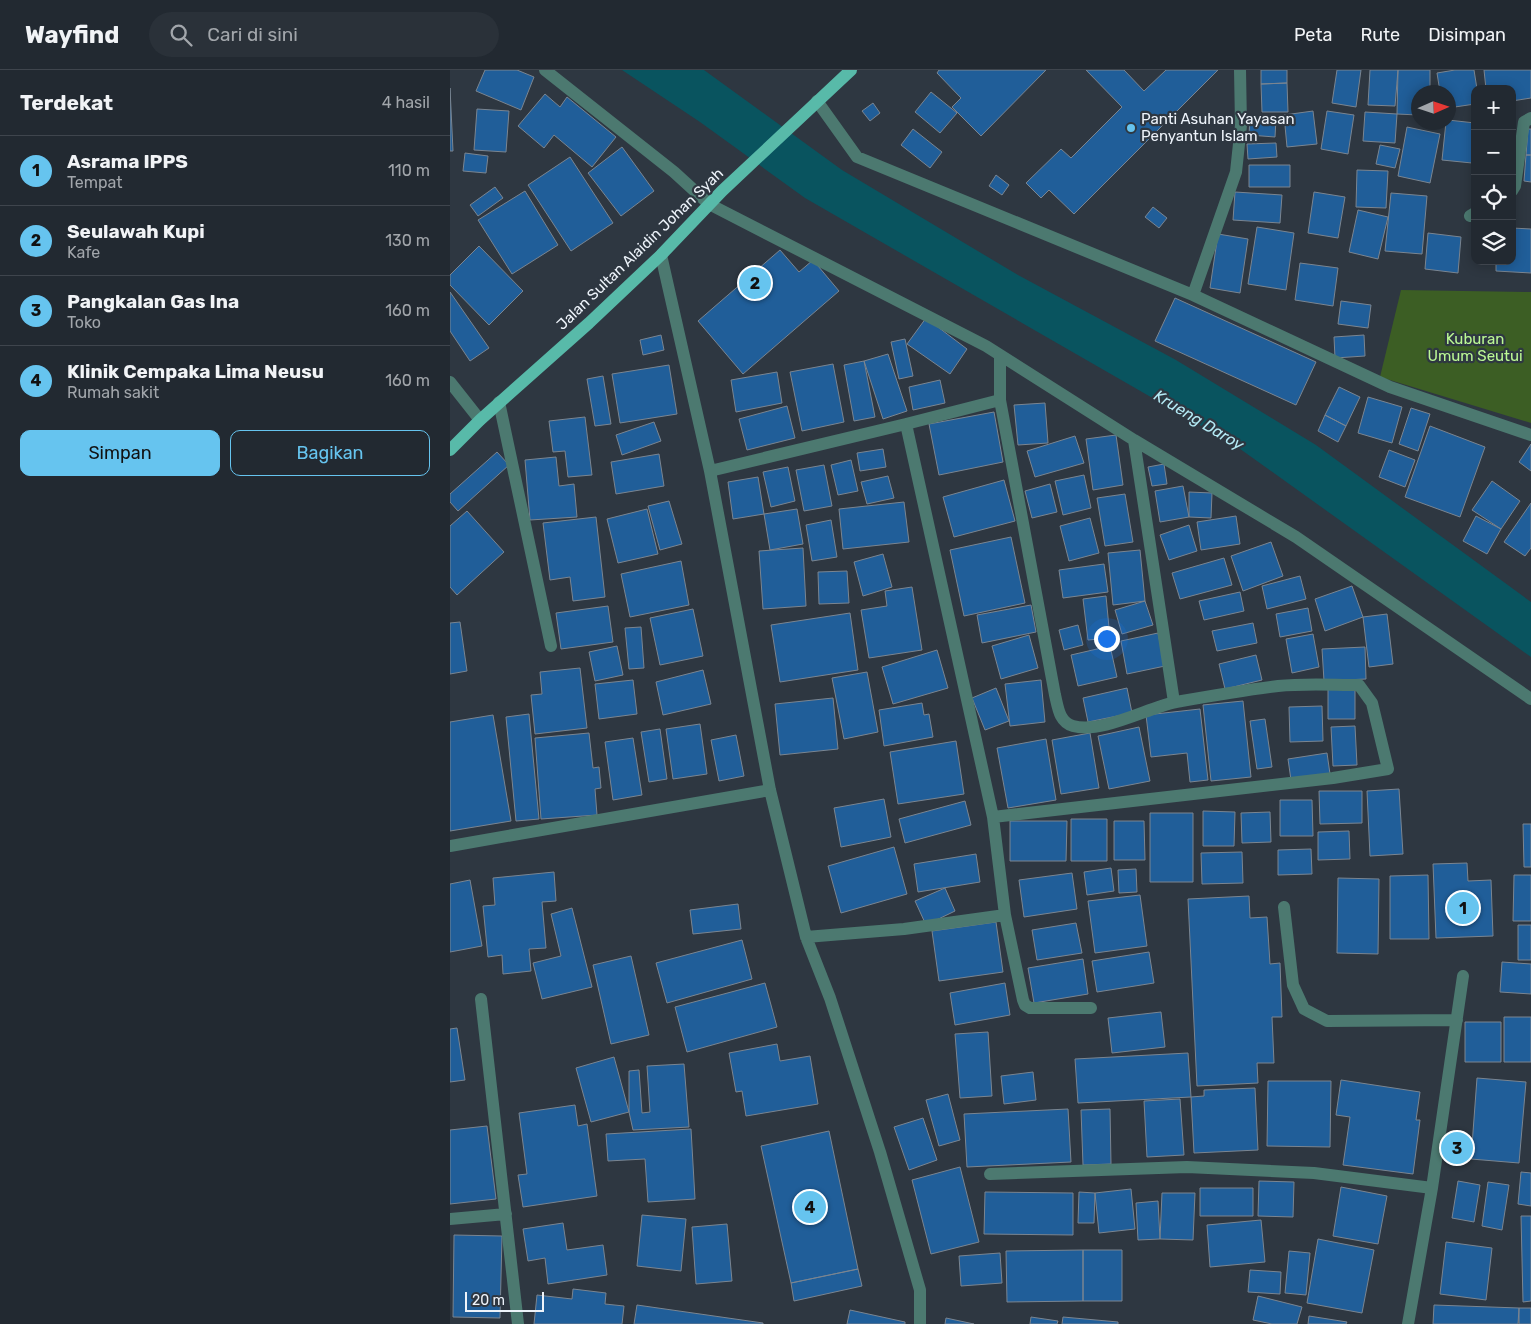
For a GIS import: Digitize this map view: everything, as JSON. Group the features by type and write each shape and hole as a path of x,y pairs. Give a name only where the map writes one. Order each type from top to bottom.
{"main road":[{"name":"Jalan Sultan Alaidin Johan Syah","path":"450,450 499,402 589,323 661,255 722,191 851,70"}],"street":[{"path":"545,70 674,172 709,204 1000,356 1134,440 1296,537 1531,699"},
{"path":"1193,295 1236,172 1241,125 1240,70"},
{"path":"817,101 857,157 1193,295 1390,387 1531,435"},
{"path":"1516,179 1524,122 1531,118"},
{"path":"661,255 710,471 770,790 806,937 830,998 880,1152 920,1290 920,1324"},
{"path":"993,817 1333,778 1388,769 1372,703 1359,685 1279,686 1174,702 1105,724 1087,727 1073,726 1065,722 1059,714 1000,400 1000,356"},
{"path":"450,382 480,420"},
{"path":"710,471 1000,400"},
{"path":"499,402 551,646"},
{"path":"906,424 993,817 1005,915 1025,1005 1040,1009 1091,1008"},
{"path":"1134,440 1174,702"},
{"path":"450,846 770,790"},
{"path":"1284,907 1293,985 1304,1009 1327,1021 1456,1020"},
{"path":"806,937 904,928 1005,915"},
{"path":"1408,1324 1432,1188 1463,976"},
{"path":"481,999 518,1324"},
{"path":"990,1174 1187,1167 1314,1173 1432,1188"},
{"path":"450,1219 506,1214"}],"green space":[{"name":"Kuburan Umum Seutui","path":"1401,290 1531,292 1531,423 1380,377"}],"water":[{"name":"Krueng Daroy","path":"622,70 704,70 842,170 1018,275 1176,360 1316,445 1531,602 1531,657 1236,446 805,198 700,122"}],"building":[{"path":"485,70 517,70 534,77 521,110 476,91"},
{"path":"939,70 1046,70 981,136 952,107 961,98 937,73"},
{"name":"Panti Asuhan Yayasan Penyantun Islam","path":"1086,70 1124,70 1144,91 1166,70 1218,70 1074,214 1049,190 1041,198 1026,183 1061,149 1071,158 1122,107"},
{"path":"1261,70 1287,70 1287,83 1261,84"},
{"path":"1337,70 1361,70 1356,107 1332,103"},
{"path":"1370,70 1398,70 1395,106 1368,105"},
{"path":"1398,70 1430,70 1430,85 1411,85 1411,115 1397,114"},
{"path":"1455,70 1474,70 1476,85 1471,85 1471,105 1456,107 1456,85 1439,85 1437,73"},
{"path":"1484,70 1531,70 1531,98 1516,100 1516,85 1486,85"},
{"path":"1287,83 1288,112 1262,112 1261,84"},
{"path":"450,88 453,151 450,151"},
{"path":"931,92 957,113 940,133 915,112"},
{"path":"545,94 560,107 567,97 616,137 592,167 554,135 544,148 518,126"},
{"path":"873,103 880,113 870,121 862,111"},
{"path":"477,109 509,111 506,152 474,150"},
{"path":"1313,111 1317,144 1287,147 1284,115"},
{"path":"1327,111 1354,115 1348,154 1321,149"},
{"path":"1365,112 1397,114 1395,143 1363,141"},
{"path":"1250,117 1276,119 1275,137 1249,135"},
{"path":"1456,121 1471,123 1471,163 1442,160 1445,130 1456,130"},
{"path":"1407,127 1411,128 1411,130 1440,134 1430,183 1398,176"},
{"path":"913,129 942,152 930,168 901,145"},
{"path":"1528,129 1531,129 1531,155 1526,155"},
{"path":"1276,143 1277,157 1248,159 1247,144"},
{"path":"1380,145 1400,149 1395,168 1376,164"},
{"path":"622,147 654,191 621,216 588,173"},
{"path":"465,153 488,156 486,173 463,171"},
{"path":"1526,155 1531,155 1531,182 1524,181"},
{"path":"570,157 613,223 571,251 528,185"},
{"path":"1249,165 1290,165 1290,187 1249,187"},
{"path":"1357,170 1388,171 1386,208 1356,207"},
{"path":"996,175 1009,185 1002,195 989,186"},
{"path":"495,187 503,198 478,216 470,205"},
{"path":"525,191 558,245 512,274 478,220"},
{"path":"1235,192 1282,195 1280,223 1233,220"},
{"path":"1314,192 1345,197 1338,238 1308,233"},
{"path":"1391,193 1427,196 1422,254 1385,251"},
{"path":"1153,207 1167,218 1159,228 1145,217"},
{"path":"1358,210 1388,217 1378,259 1349,252"},
{"path":"1257,227 1294,233 1286,290 1248,284"},
{"path":"1516,228 1531,229 1531,273 1496,271 1496,265 1516,265"},
{"path":"1428,233 1461,237 1458,273 1425,269"},
{"path":"1218,234 1248,239 1240,293 1210,288"},
{"path":"479,246 523,291 489,325 450,285 450,275"},
{"path":"780,250 799,272 813,260 839,291 743,374 698,321"},
{"path":"1300,263 1338,268 1333,306 1295,300"},
{"path":"450,292 489,348 470,361 450,331"},
{"path":"1175,298 1316,362 1296,405 1155,341"},
{"path":"1341,301 1371,305 1368,328 1338,324"},
{"path":"926,318 967,349 950,374 907,344"},
{"path":"661,335 664,350 643,355 640,340"},
{"path":"1364,335 1365,356 1335,358 1334,337"},
{"path":"905,339 913,376 899,379 891,342"},
{"path":"888,354 907,411 883,419 864,361"},
{"path":"864,361 875,417 854,421 844,365"},
{"path":"833,364 844,422 802,431 790,372"},
{"path":"669,365 677,414 620,423 612,374"},
{"path":"777,372 782,403 736,412 731,380"},
{"path":"603,376 611,424 595,426 587,379"},
{"path":"940,380 945,403 913,410 909,387"},
{"path":"1339,387 1360,397 1346,426 1325,415"},
{"path":"1368,397 1402,407 1392,443 1358,433"},
{"path":"1045,403 1048,443 1018,445 1014,405"},
{"path":"787,406 795,438 747,450 739,419"},
{"path":"1411,408 1430,414 1418,451 1399,444"},
{"path":"994,412 1003,462 939,475 929,424"},
{"path":"1325,415 1346,426 1338,442 1318,431"},
{"path":"585,417 592,475 568,477 565,451 553,452 549,421"},
{"path":"654,422 661,441 622,455 616,435"},
{"path":"1430,426 1485,447 1460,517 1405,497"},
{"path":"1116,435 1123,485 1093,490 1086,439"},
{"path":"1075,436 1084,463 1035,477 1027,451"},
{"path":"1531,444 1531,471 1519,462"},
{"path":"883,449 886,467 860,471 857,453"},
{"path":"1389,450 1415,460 1405,487 1379,477"},
{"path":"497,452 509,465 458,511 450,502 450,494"},
{"path":"659,454 664,486 616,494 611,462"},
{"path":"556,457 559,486 574,484 577,517 530,520 525,460"},
{"path":"851,460 858,491 838,495 831,465"},
{"path":"1164,464 1167,484 1152,486 1148,467"},
{"path":"824,465 832,506 804,511 796,470"},
{"path":"788,467 795,501 771,507 763,472"},
{"path":"1084,475 1091,508 1063,515 1055,481"},
{"path":"888,476 894,498 867,504 861,482"},
{"path":"758,477 764,514 733,519 728,482"},
{"path":"1004,480 1015,521 954,537 943,497"},
{"path":"1492,481 1520,501 1501,529 1472,510"},
{"path":"1050,484 1057,512 1032,518 1025,491"},
{"path":"1183,486 1189,517 1160,522 1155,491"},
{"path":"1189,492 1212,493 1211,518 1189,517"},
{"path":"1125,494 1133,542 1105,546 1097,498"},
{"path":"669,501 682,544 660,550 648,506"},
{"path":"904,502 909,542 843,549 839,509"},
{"path":"1531,503 1531,548 1525,556 1504,542"},
{"path":"647,509 658,554 618,563 607,519"},
{"path":"797,509 803,544 770,550 764,514"},
{"path":"467,511 504,552 457,595 450,587 450,526"},
{"path":"1236,516 1240,544 1201,550 1197,522"},
{"path":"1476,516 1501,529 1487,554 1463,541"},
{"path":"596,517 605,597 573,601 570,577 550,580 543,523"},
{"path":"1090,518 1099,553 1069,561 1060,526"},
{"path":"831,520 837,557 812,561 806,525"},
{"path":"1189,525 1197,551 1169,560 1160,535"},
{"path":"1011,537 1025,603 964,616 950,550"},
{"path":"1271,542 1283,576 1243,591 1231,556"},
{"path":"803,548 806,606 763,609 759,551"},
{"path":"1140,550 1145,601 1113,605 1108,553"},
{"path":"883,554 892,587 863,596 854,562"},
{"path":"1224,558 1232,585 1180,599 1172,573"},
{"path":"681,561 689,605 630,617 621,574"},
{"path":"1104,564 1108,592 1063,598 1059,570"},
{"path":"847,571 849,603 819,604 818,572"},
{"path":"1300,576 1306,599 1267,609 1262,586"},
{"path":"1352,586 1363,617 1325,631 1315,599"},
{"path":"912,587 922,650 869,658 861,610 887,606 885,591"},
{"path":"1240,592 1244,611 1204,620 1199,601"},
{"path":"1106,596 1110,638 1088,640 1083,599"},
{"path":"1145,601 1153,625 1122,634 1115,610"},
{"path":"1031,605 1036,632 982,643 977,615"},
{"path":"608,606 613,642 561,649 556,613"},
{"path":"1308,608 1312,631 1280,637 1276,614"},
{"path":"693,609 703,656 660,665 650,618"},
{"path":"850,613 858,670 780,682 771,625"},
{"path":"1387,614 1393,664 1369,667 1363,617"},
{"path":"460,622 467,671 450,674 450,623"},
{"path":"1253,623 1257,643 1217,651 1212,631"},
{"path":"1078,625 1083,645 1064,650 1059,630"},
{"path":"641,627 644,668 629,669 625,628"},
{"path":"1158,633 1165,666 1127,674 1121,641"},
{"path":"1313,634 1319,667 1292,673 1286,639"},
{"path":"1029,635 1038,668 1001,679 992,646"},
{"path":"617,646 623,675 595,681 589,652"},
{"path":"1110,646 1117,677 1078,686 1071,655"},
{"path":"1365,647 1366,679 1324,681 1322,649"},
{"path":"937,650 948,688 893,704 882,667"},
{"path":"1256,655 1262,680 1225,689 1219,664"},
{"path":"580,668 587,728 535,734 531,695 542,694 540,672"},
{"path":"703,670 711,704 663,715 656,682"},
{"path":"867,672 878,732 844,739 832,678"},
{"path":"633,680 637,714 599,719 595,684"},
{"path":"1041,680 1045,722 1010,726 1005,684"},
{"path":"996,688 1009,721 985,730 972,698"},
{"path":"1127,688 1132,713 1088,722 1083,698"},
{"path":"1328,689 1355,689 1355,719 1328,719"},
{"path":"833,698 838,749 780,755 775,704"},
{"path":"1243,701 1251,777 1211,781 1203,705"},
{"path":"922,703 924,715 929,714 933,737 884,746 879,710"},
{"path":"1322,706 1323,741 1290,742 1289,707"},
{"path":"1200,709 1208,780 1190,782 1187,753 1151,757 1146,715"},
{"path":"529,714 539,819 516,821 506,717"},
{"path":"493,715 511,821 450,831 450,722"},
{"path":"1265,719 1272,767 1257,769 1250,721"},
{"path":"700,724 707,774 673,779 666,729"},
{"path":"1355,726 1357,765 1333,766 1331,727"},
{"path":"1139,727 1150,781 1109,789 1098,736"},
{"path":"660,729 667,779 649,782 641,732"},
{"path":"589,733 593,768 599,767 601,788 595,789 597,815 541,819 535,738"},
{"path":"1090,733 1099,788 1061,794 1052,740"},
{"path":"736,735 744,776 719,781 711,740"},
{"path":"633,738 642,795 613,800 605,742"},
{"path":"1046,739 1056,800 1008,808 997,748"},
{"path":"956,741 964,794 898,804 890,752"},
{"path":"1327,753 1330,774 1291,780 1288,759"},
{"path":"1399,789 1403,854 1370,856 1367,791"},
{"path":"1319,791 1362,791 1362,823 1320,824"},
{"path":"884,799 891,837 841,847 834,808"},
{"path":"1280,800 1312,800 1313,836 1280,836"},
{"path":"965,801 971,825 905,843 899,819"},
{"path":"1203,811 1235,812 1234,846 1203,846"},
{"path":"1270,812 1271,842 1242,843 1241,813"},
{"path":"1150,813 1193,813 1193,882 1150,882"},
{"path":"1071,819 1107,819 1107,861 1071,861"},
{"path":"1010,821 1067,821 1066,861 1010,861"},
{"path":"1114,821 1144,821 1145,860 1114,860"},
{"path":"1523,824 1531,824 1531,867 1524,867"},
{"path":"1349,831 1350,859 1318,860 1318,832"},
{"path":"894,847 907,894 841,913 828,866"},
{"path":"1311,849 1312,874 1278,875 1278,850"},
{"path":"1242,852 1243,883 1202,884 1201,853"},
{"path":"976,854 980,882 918,892 914,864"},
{"path":"1467,863 1468,881 1491,880 1493,936 1436,938 1433,864"},
{"path":"1111,868 1114,891 1087,895 1084,872"},
{"path":"1136,869 1137,892 1119,893 1118,870"},
{"path":"554,872 556,901 542,902 546,948 529,949 531,971 503,974 502,955 488,957 483,906 495,905 493,878"},
{"path":"1072,873 1077,909 1024,917 1019,880"},
{"path":"1428,875 1429,939 1390,939 1390,876"},
{"path":"1514,875 1531,875 1531,921 1513,921"},
{"path":"1338,878 1379,879 1378,954 1337,953"},
{"path":"470,880 482,946 450,952 450,884"},
{"path":"945,888 955,911 926,925 915,901"},
{"path":"1140,895 1147,946 1095,953 1088,901"},
{"path":"1249,896 1250,918 1267,917 1270,964 1280,963 1282,1017 1272,1017 1274,1063 1257,1063 1258,1083 1197,1086 1188,899"},
{"path":"738,904 741,929 693,934 690,910"},
{"path":"572,908 592,987 542,999 533,963 561,956 551,914"},
{"path":"996,922 1003,972 939,981 932,931"},
{"path":"1076,923 1082,953 1037,960 1032,930"},
{"path":"1518,925 1531,925 1531,960 1518,960"},
{"path":"742,940 752,979 667,1003 656,963"},
{"path":"1149,952 1154,983 1097,992 1092,961"},
{"path":"631,956 649,1035 611,1044 593,965"},
{"path":"1083,959 1088,994 1034,1003 1028,968"},
{"path":"1502,962 1531,964 1531,994 1500,992"},
{"path":"765,983 777,1027 687,1052 675,1007"},
{"path":"1005,983 1010,1015 955,1025 950,993"},
{"path":"1161,1012 1165,1047 1112,1053 1108,1018"},
{"path":"1504,1017 1531,1017 1531,1062 1504,1062"},
{"path":"1465,1022 1501,1022 1501,1062 1465,1062"},
{"path":"457,1028 465,1080 450,1082 450,1029"},
{"path":"988,1032 992,1096 960,1098 955,1034"},
{"path":"777,1044 780,1061 810,1056 818,1104 746,1116 742,1091 736,1092 729,1053"},
{"path":"1188,1053 1191,1097 1078,1103 1075,1059"},
{"path":"614,1057 629,1112 591,1122 576,1068"},
{"path":"684,1064 689,1127 633,1130 629,1112 629,1071 639,1070 642,1113 650,1112 647,1066"},
{"path":"1033,1072 1036,1100 1004,1104 1001,1076"},
{"path":"1477,1078 1526,1082 1519,1163 1471,1159"},
{"path":"1341,1080 1420,1092 1416,1120 1420,1120 1413,1174 1343,1165 1350,1117 1336,1115"},
{"path":"1268,1081 1331,1081 1330,1147 1267,1146"},
{"path":"1255,1088 1258,1150 1194,1153 1191,1097 1204,1096 1204,1090"},
{"path":"948,1094 960,1140 939,1146 926,1100"},
{"path":"1180,1099 1184,1155 1147,1157 1144,1101"},
{"path":"575,1105 578,1126 587,1124 597,1196 523,1207 518,1175 527,1174 519,1113"},
{"path":"1068,1109 1071,1162 967,1167 964,1114"},
{"path":"1110,1109 1111,1164 1083,1165 1081,1110"},
{"path":"923,1118 937,1160 909,1170 894,1127"},
{"path":"487,1126 496,1199 450,1204 450,1130"},
{"path":"691,1129 695,1199 648,1202 645,1159 608,1161 606,1134"},
{"path":"829,1131 858,1269 791,1283 761,1146"},
{"path":"1448,1134 1467,1135 1467,1161 1447,1160"},
{"path":"960,1167 979,1242 931,1254 912,1180"},
{"path":"1521,1172 1531,1173 1531,1206 1518,1204"},
{"path":"1259,1181 1294,1182 1293,1217 1258,1216"},
{"path":"1458,1181 1480,1185 1474,1222 1452,1218"},
{"path":"1488,1182 1509,1185 1502,1230 1482,1226"},
{"path":"1341,1187 1387,1196 1378,1244 1333,1236"},
{"path":"1200,1188 1253,1188 1253,1216 1200,1216"},
{"path":"1131,1189 1135,1229 1099,1233 1095,1193"},
{"path":"985,1192 1073,1193 1073,1235 984,1234"},
{"path":"1079,1192 1095,1193 1094,1223 1078,1223"},
{"path":"1162,1193 1195,1193 1193,1240 1160,1239"},
{"path":"1158,1201 1160,1239 1138,1240 1136,1203"},
{"path":"642,1215 686,1219 681,1271 637,1266"},
{"path":"1521,1216 1531,1216 1531,1301 1523,1302"},
{"path":"1261,1220 1265,1262 1210,1267 1207,1225"},
{"path":"563,1223 567,1250 603,1245 607,1275 548,1284 545,1258 528,1261 523,1229"},
{"path":"727,1224 732,1281 696,1284 692,1227"},
{"path":"454,1235 502,1236 500,1318 453,1317"},
{"path":"1318,1239 1374,1250 1362,1313 1307,1303"},
{"path":"1446,1242 1492,1248 1486,1300 1440,1294"},
{"path":"1083,1250 1083,1301 1007,1302 1006,1251"},
{"path":"1083,1250 1122,1250 1122,1301 1083,1301"},
{"path":"1289,1251 1310,1253 1306,1295 1285,1293"},
{"path":"1000,1253 1002,1283 961,1286 959,1256"},
{"path":"858,1269 862,1286 794,1301 791,1283"},
{"path":"1250,1270 1281,1272 1280,1294 1248,1292"},
{"path":"573,1289 606,1293 605,1304 624,1306 622,1324 534,1324 537,1295 572,1299"},
{"path":"1258,1296 1302,1307 1297,1324 1272,1324 1253,1320"},
{"path":"637,1305 763,1323 763,1324 634,1324"},
{"path":"1434,1305 1519,1308 1518,1324 1433,1324"},
{"path":"1519,1308 1531,1308 1531,1324 1519,1324"},
{"path":"850,1310 905,1322 905,1324 847,1324"},
{"path":"1309,1316 1347,1322 1346,1324 1308,1324"},
{"path":"1031,1317 1058,1321 1057,1324 1030,1324"},
{"path":"1063,1317 1118,1322 1118,1324 1062,1324"},
{"path":"946,1318 974,1324 945,1324"}],"place":[{"name":"Panti Asuhan Yayasan Penyantun Islam","path":"1131,128"},
{"name":"Seulawah Kupi","path":"755,283"},
{"name":"Asrama IPPS","path":"1463,908"},
{"name":"Pangkalan Gas Ina","path":"1457,1148"},
{"name":"Klinik Cempaka Lima Neusu","path":"810,1207"}]}
